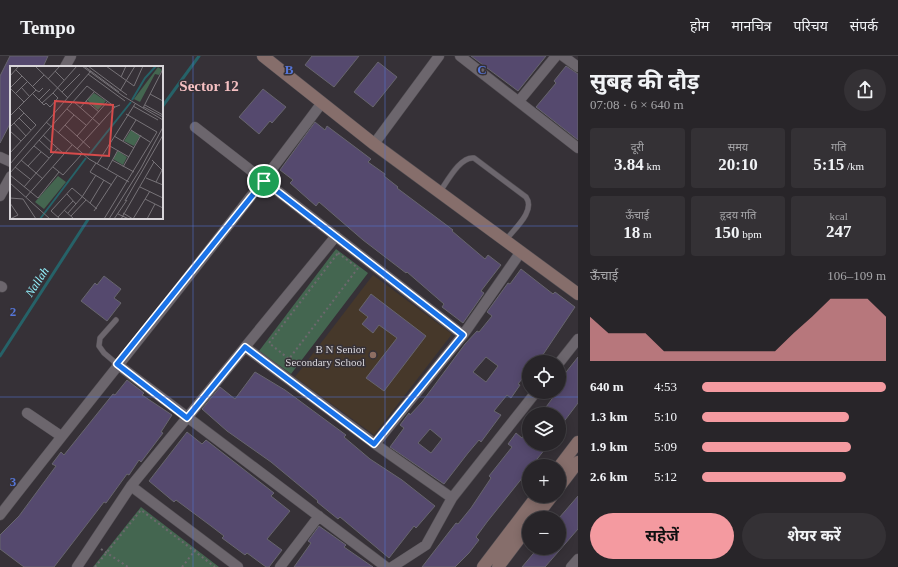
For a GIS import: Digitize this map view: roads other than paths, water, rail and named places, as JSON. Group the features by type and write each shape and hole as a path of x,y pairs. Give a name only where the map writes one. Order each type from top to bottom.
{"street":[{"path":"66,66 71,56"},
{"path":"265,56 321,104 505,242 578,294"},
{"path":"374,144 439,56"},
{"path":"460,56 519,100 578,148"},
{"path":"519,100 556,56"},
{"path":"563,56 578,68"},
{"path":"0,515 117,364 264,181 321,104"},
{"path":"195,127 463,335"},
{"path":"0,157 10,162"},
{"path":"0,196 9,183"},
{"path":"77,567 131,486 336,236"},
{"path":"374,444 463,335 520,253"},
{"path":"565,355 578,338"},
{"path":"245,347 374,444 452,498"},
{"path":"117,364 386,567"},
{"path":"392,567 426,546 452,498 530,399"},
{"path":"27,413 61,436"},
{"path":"565,459 578,442"},
{"path":"566,478 578,462"},
{"path":"131,486 238,567"},
{"path":"483,567 532,503"},
{"path":"540,511 547,503"},
{"path":"280,567 320,516"},
{"path":"498,567 522,535"},
{"path":"571,567 578,559"}],"lane":[{"path":"439,193 460,163 466,159 474,158 526,197 530,202 528,211 505,242"},
{"path":"116,320 100,338 99,346 104,353 117,364"}],"waterway":[{"name":"Nallah","path":"163,106 199,56"},
{"name":"Nallah","path":"0,356 88,219"}],"place":[{"name":"B N Senior Secondary School","path":"373,355"}],"district":[{"name":"Sector 12","path":"209,86"}]}
